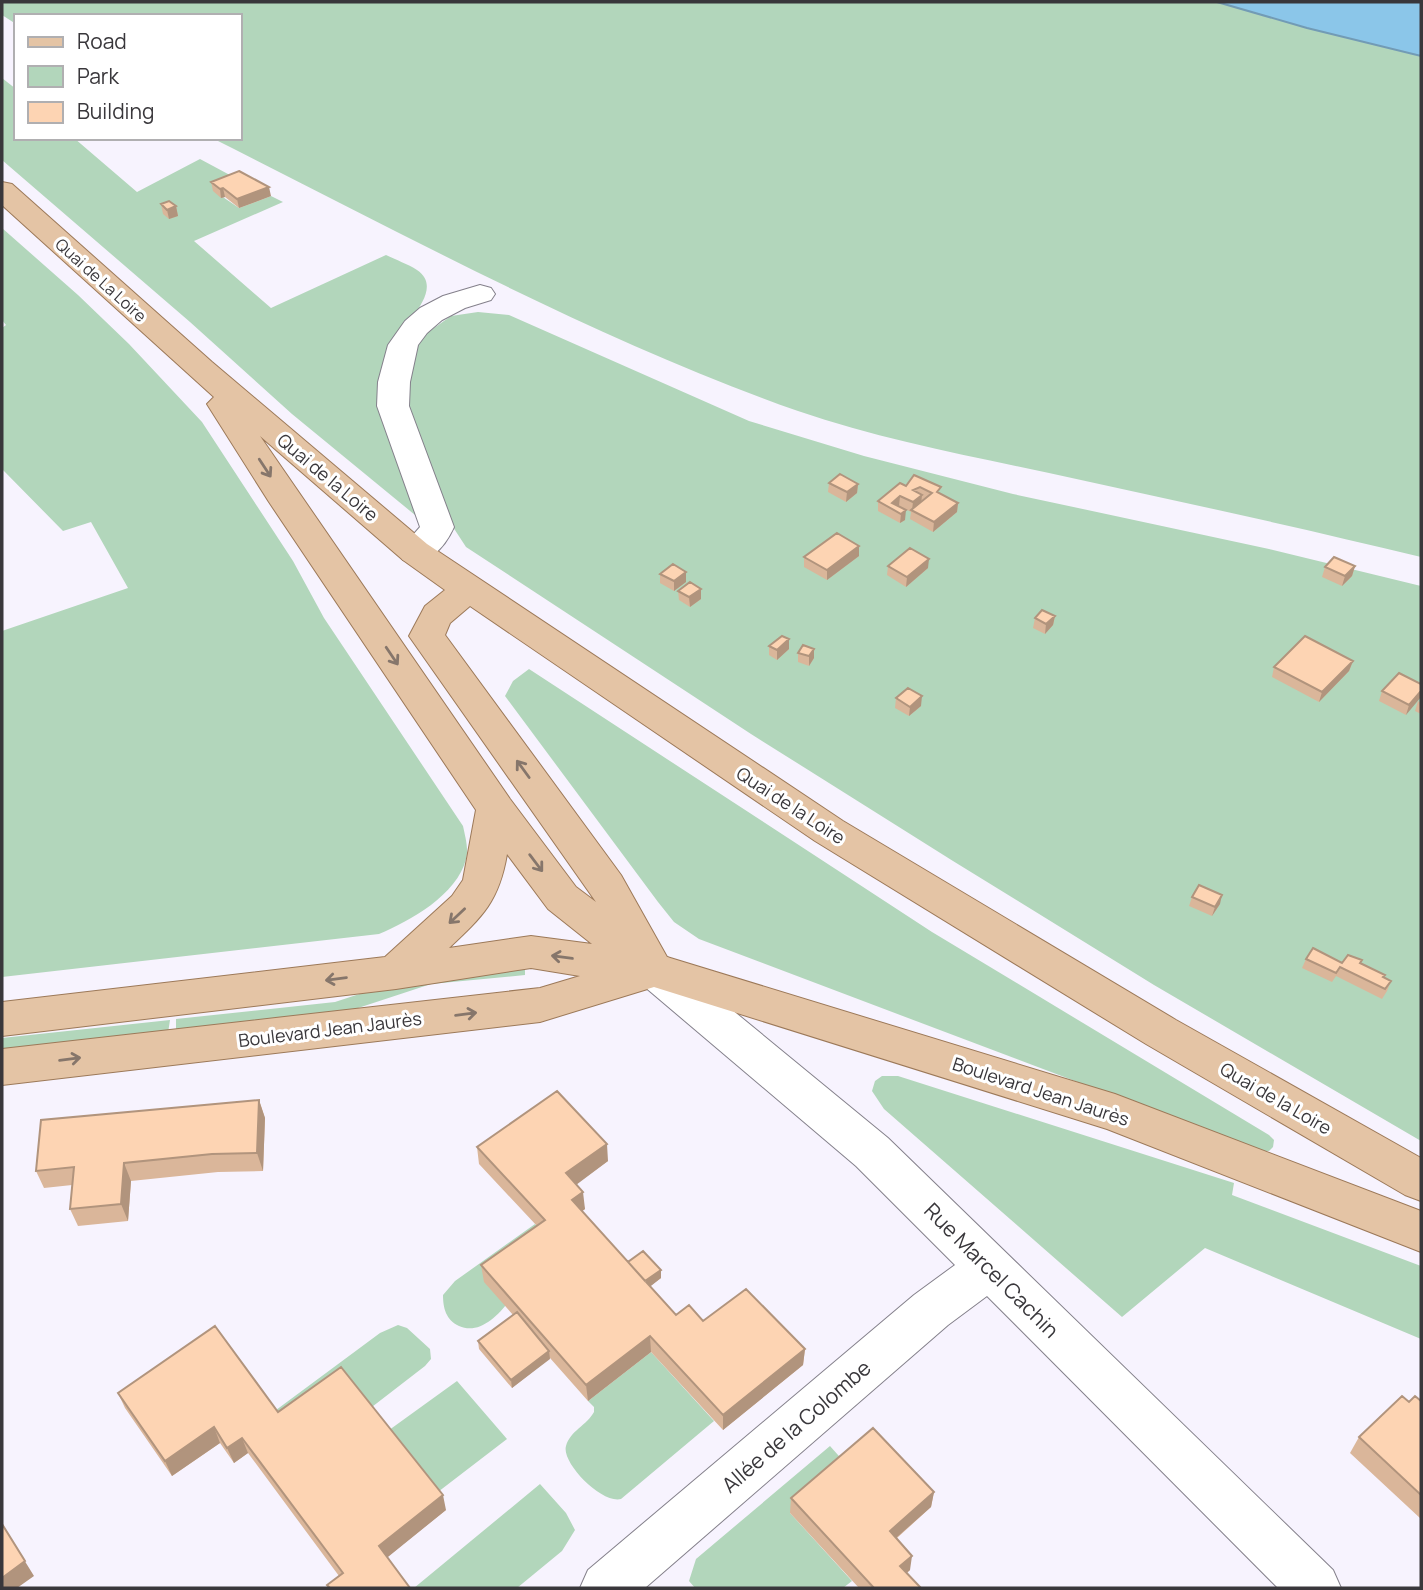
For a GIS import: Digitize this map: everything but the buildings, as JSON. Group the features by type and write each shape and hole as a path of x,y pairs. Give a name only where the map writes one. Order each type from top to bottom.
{"main road":[{"name":"Quai de La Loire","path":"2,190 201,369"},
{"name":"Quai de la Loire","path":"201,369 415,552 829,831 1161,1032 1421,1181"},
{"path":"201,369 281,494 496,809 562,898 653,970"},
{"path":"470,590 442,608 431,621 427,636 607,886 653,970"},
{"path":"396,972 466,907 482,883 496,809"},
{"name":"Boulevard Jean Jaurès","path":"2,1019 396,972 531,952 653,970 1115,1113 1421,1232"},
{"name":"Boulevard Jean Jaurès","path":"2,1067 540,1005 653,970"}],"street":[{"path":"415,552 433,536 437,527 393,406 394,382 403,345 430,314 454,302 480,294"},
{"name":"Rue Marcel Cachin","path":"653,970 851,1132 1315,1588"},
{"name":"Allée de la Colombe","path":"606,1588 931,1310 988,1268"}],"green space":[{"path":"2,2 1217,2 1307,28 1421,56 1421,557 891,438 798,411 722,383 500,284 216,140 242,140 242,14 14,14 14,23 2,15"},
{"path":"2,78 14,87 14,140 76,140 137,192 200,159 241,181 214,191 239,208 271,196 283,202 194,241 271,308 386,255 417,270 425,278 425,297 412,318 389,343 420,510 415,515 292,414 2,160"},
{"path":"2,228 129,344 202,422 293,561 324,618 463,826 467,851 461,872 443,895 418,914 379,934 2,977 2,631 128,588 91,522 63,531 2,469 2,328 6,325 2,320"},
{"path":"478,312 509,315 749,421 864,456 1013,494 1269,549 1421,586 1421,1141 1154,985 953,861 751,734 466,547 436,501 401,400 417,340 451,316"},
{"path":"529,669 932,932 1269,1135 1274,1140 1273,1147 1269,1151 1260,1151 699,939 674,922 658,902 505,696 513,681"},
{"path":"525,965 525,975 431,984 349,1011 176,1032 176,1019 335,1002 402,980"},
{"path":"170,1020 168,1033 2,1050 2,1038"},
{"path":"882,1076 898,1076 1234,1183 1232,1195 1421,1266 1421,1339 1205,1248 1122,1317 884,1109 872,1091 875,1081"},
{"path":"535,1224 547,1237 523,1281 500,1312 487,1323 473,1328 459,1326 451,1320 446,1313 443,1295 455,1281"},
{"path":"398,1325 407,1328 430,1349 431,1359 425,1366 368,1410 283,1428 272,1413 380,1333"},
{"path":"651,1352 714,1421 621,1499 613,1499 593,1489 576,1471 566,1453 566,1446 571,1436 594,1412 594,1407 588,1401"},
{"path":"457,1381 507,1439 434,1495 385,1433"},
{"path":"830,1446 846,1464 790,1513 852,1581 843,1588 695,1588 689,1581 696,1559"},
{"path":"540,1484 566,1513 575,1530 562,1551 517,1588 414,1588"}],"water":[{"path":"1217,2 1421,2 1421,56 1307,28"}]}
